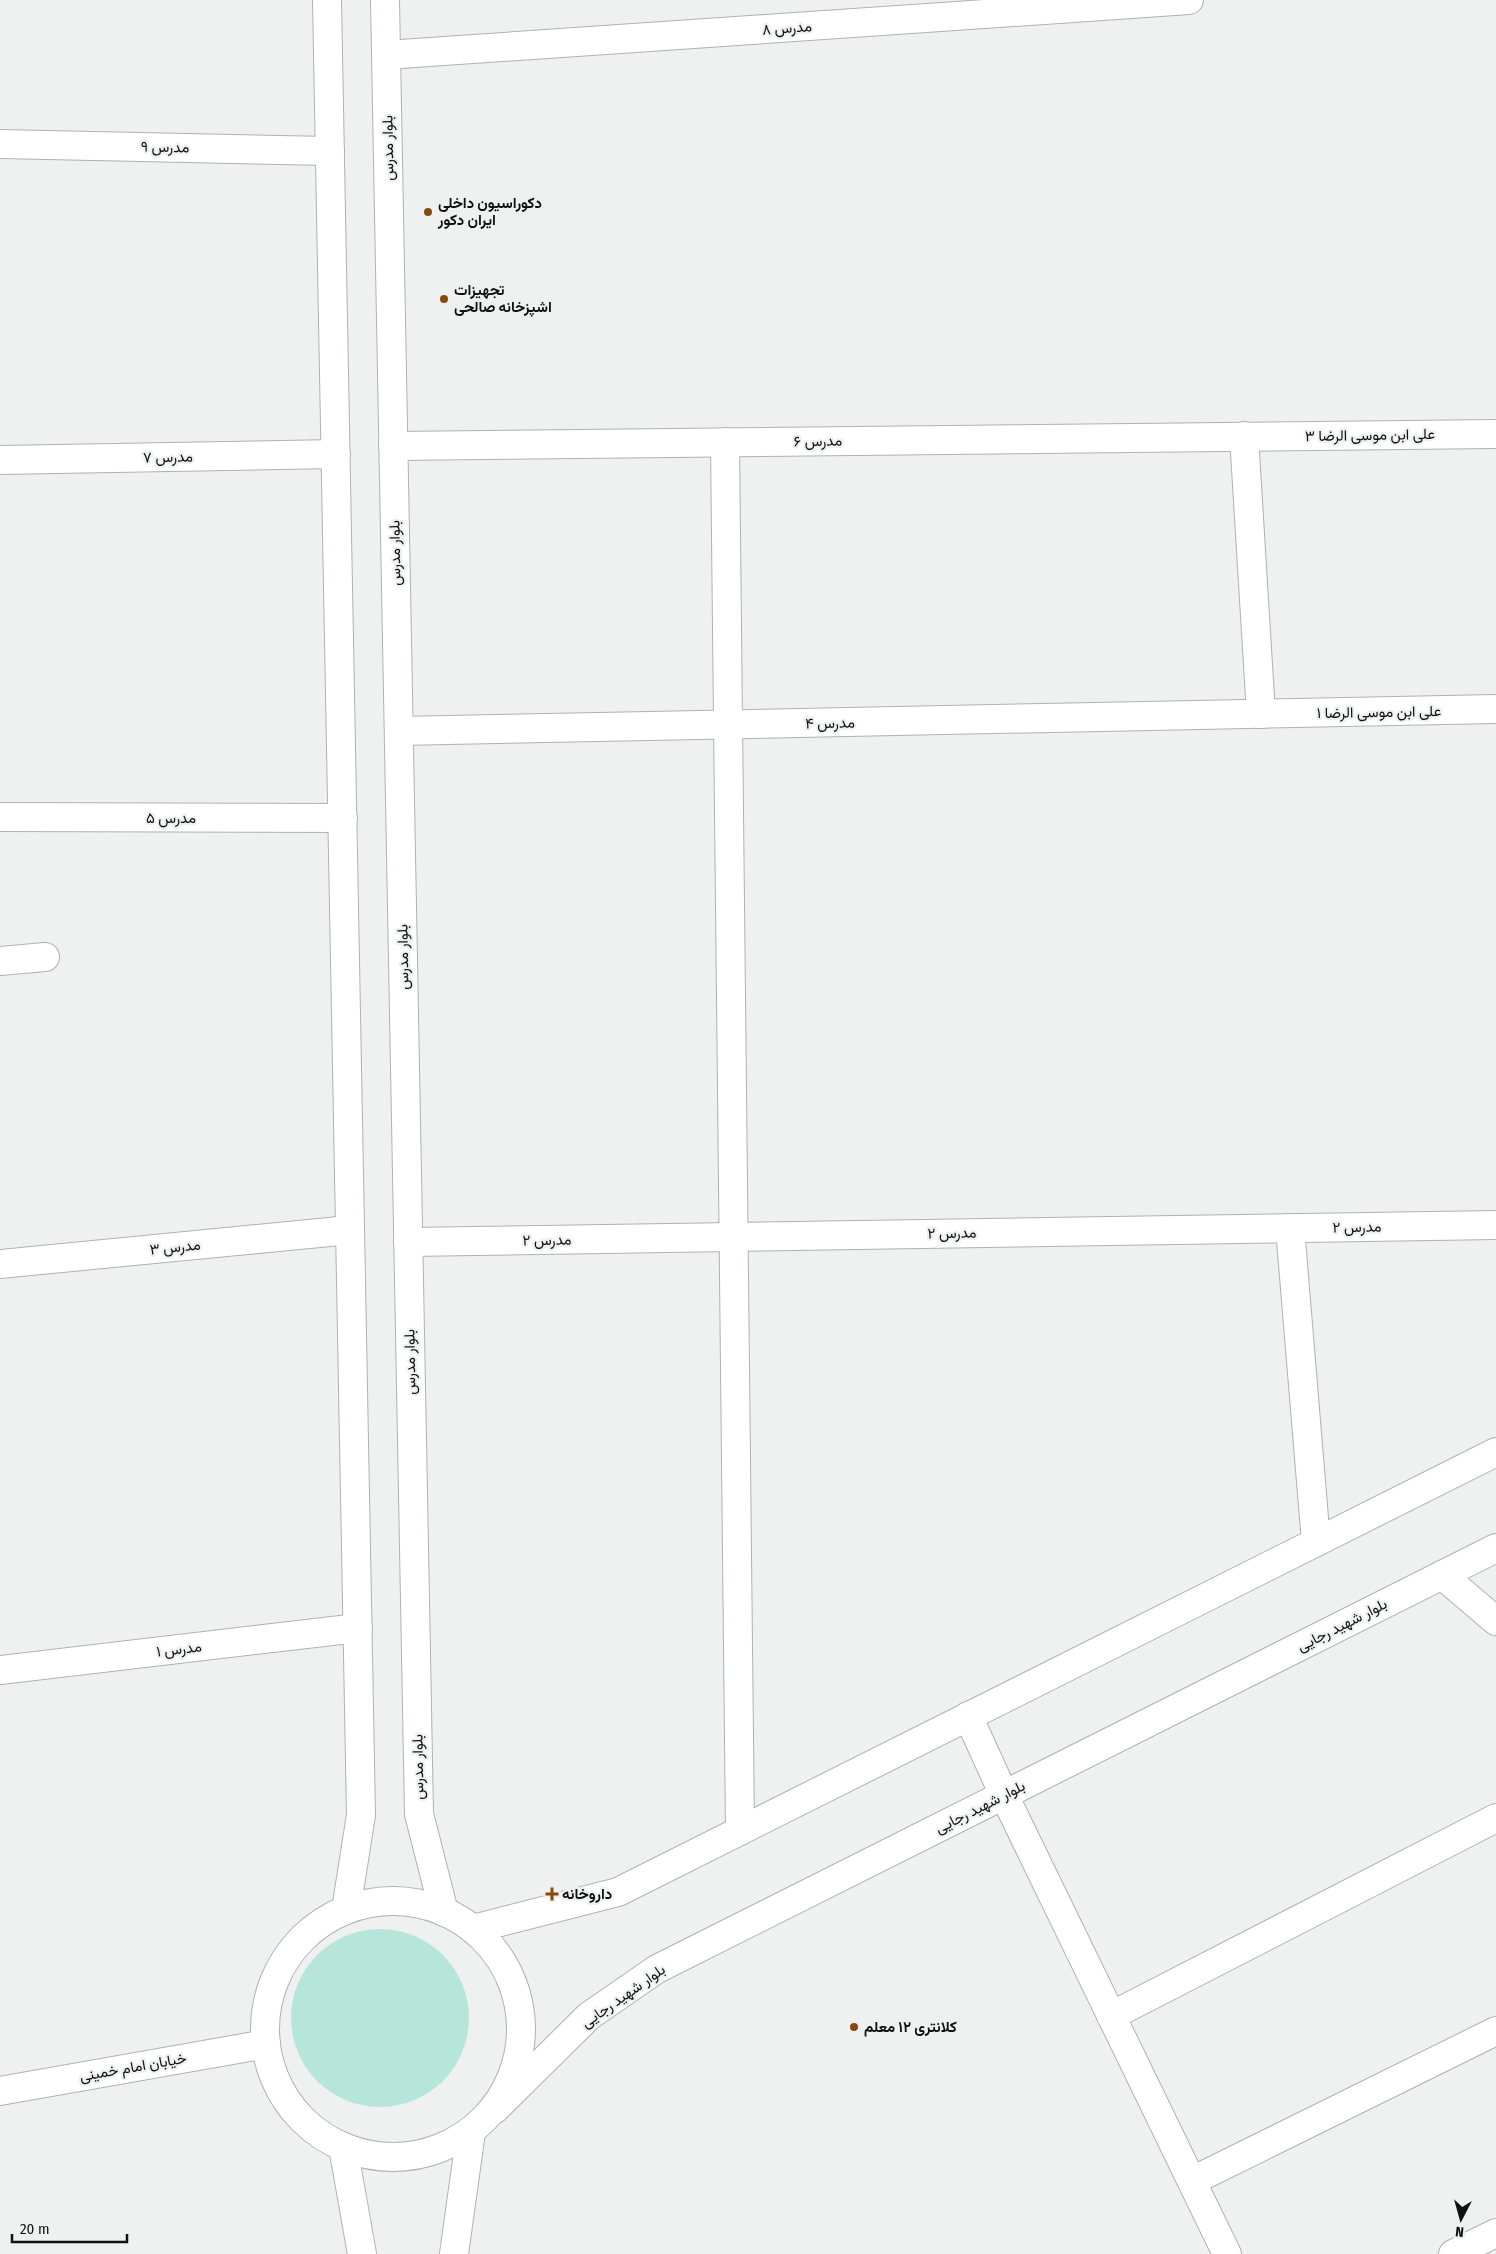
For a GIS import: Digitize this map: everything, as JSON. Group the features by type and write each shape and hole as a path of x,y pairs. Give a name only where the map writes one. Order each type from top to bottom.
{"street":[{"path":"328,0 361,1815 346,1910"},
{"name":"بلوار مدرس","path":"385,0 419,1814 444,1912"},
{"name":"مدرس ۸","path":"386,55 1189,0"},
{"name":"مدرس ۹","path":"0,144 330,151"},
{"name":"علی ابن موسی الرضا ۳","path":"1244,436 1496,434"},
{"path":"1244,436 1261,714"},
{"name":"مدرس ۶","path":"393,446 1244,436"},
{"path":"724,442 740,1831"},
{"name":"مدرس ۷","path":"0,460 336,454"},
{"name":"علی ابن موسی الرضا ۱","path":"1261,714 1496,709"},
{"name":"مدرس ۴","path":"399,731 1261,714"},
{"name":"مدرس ۵","path":"0,817 343,818"},
{"path":"0,961 45,957"},
{"name":"مدرس ۲","path":"408,1242 1496,1225"},
{"path":"1290,1228 1316,1542"},
{"name":"مدرس ۳","path":"0,1264 350,1230"},
{"path":"473,1929 618,1892 1496,1452"},
{"name":"بلوار شهید رجایی","path":"494,2109 589,2016 657,1969 1496,1548"},
{"path":"1442,1575 1496,1620"},
{"name":"مدرس ۱","path":"0,1670 358,1628"},
{"path":"968,1716 1004,1795 1227,2254"},
{"path":"1111,2016 1496,1818"},
{"path":"378,1902 412,1902 444,1912 473,1929 496,1953 513,1982 521,2014 521,2048 512,2080 494,2109 471,2132 441,2148 409,2156 376,2156 342,2147 314,2130 290,2106 274,2077 266,2044 266,2011 275,1979 292,1950 316,1927 346,1910 378,1902"},
{"path":"1192,2181 1496,2031"},
{"name":"خیابان امام خمینی","path":"0,2090 266,2044"},
{"path":"454,2254 471,2132"},
{"path":"342,2147 362,2254"},
{"path":"1453,2254 1496,2233"}],"green space":[{"path":"380,1929 414,1936 429,1944 443,1955 454,1969 462,1984 469,2018 462,2052 454,2067 443,2081 429,2092 414,2100 380,2107 346,2100 331,2092 317,2081 306,2067 298,2052 291,2018 298,1984 306,1969 317,1955 331,1944 346,1936"}],"place":[{"name":"دکوراسیون داخلی ایران دکور","path":"428,212"},
{"name":"تجهیزات اشپزخانه صالحی","path":"444,299"},
{"name":"داروخانه","path":"552,1894"},
{"name":"کلانتری ۱۲ معلم","path":"854,2027"}]}
